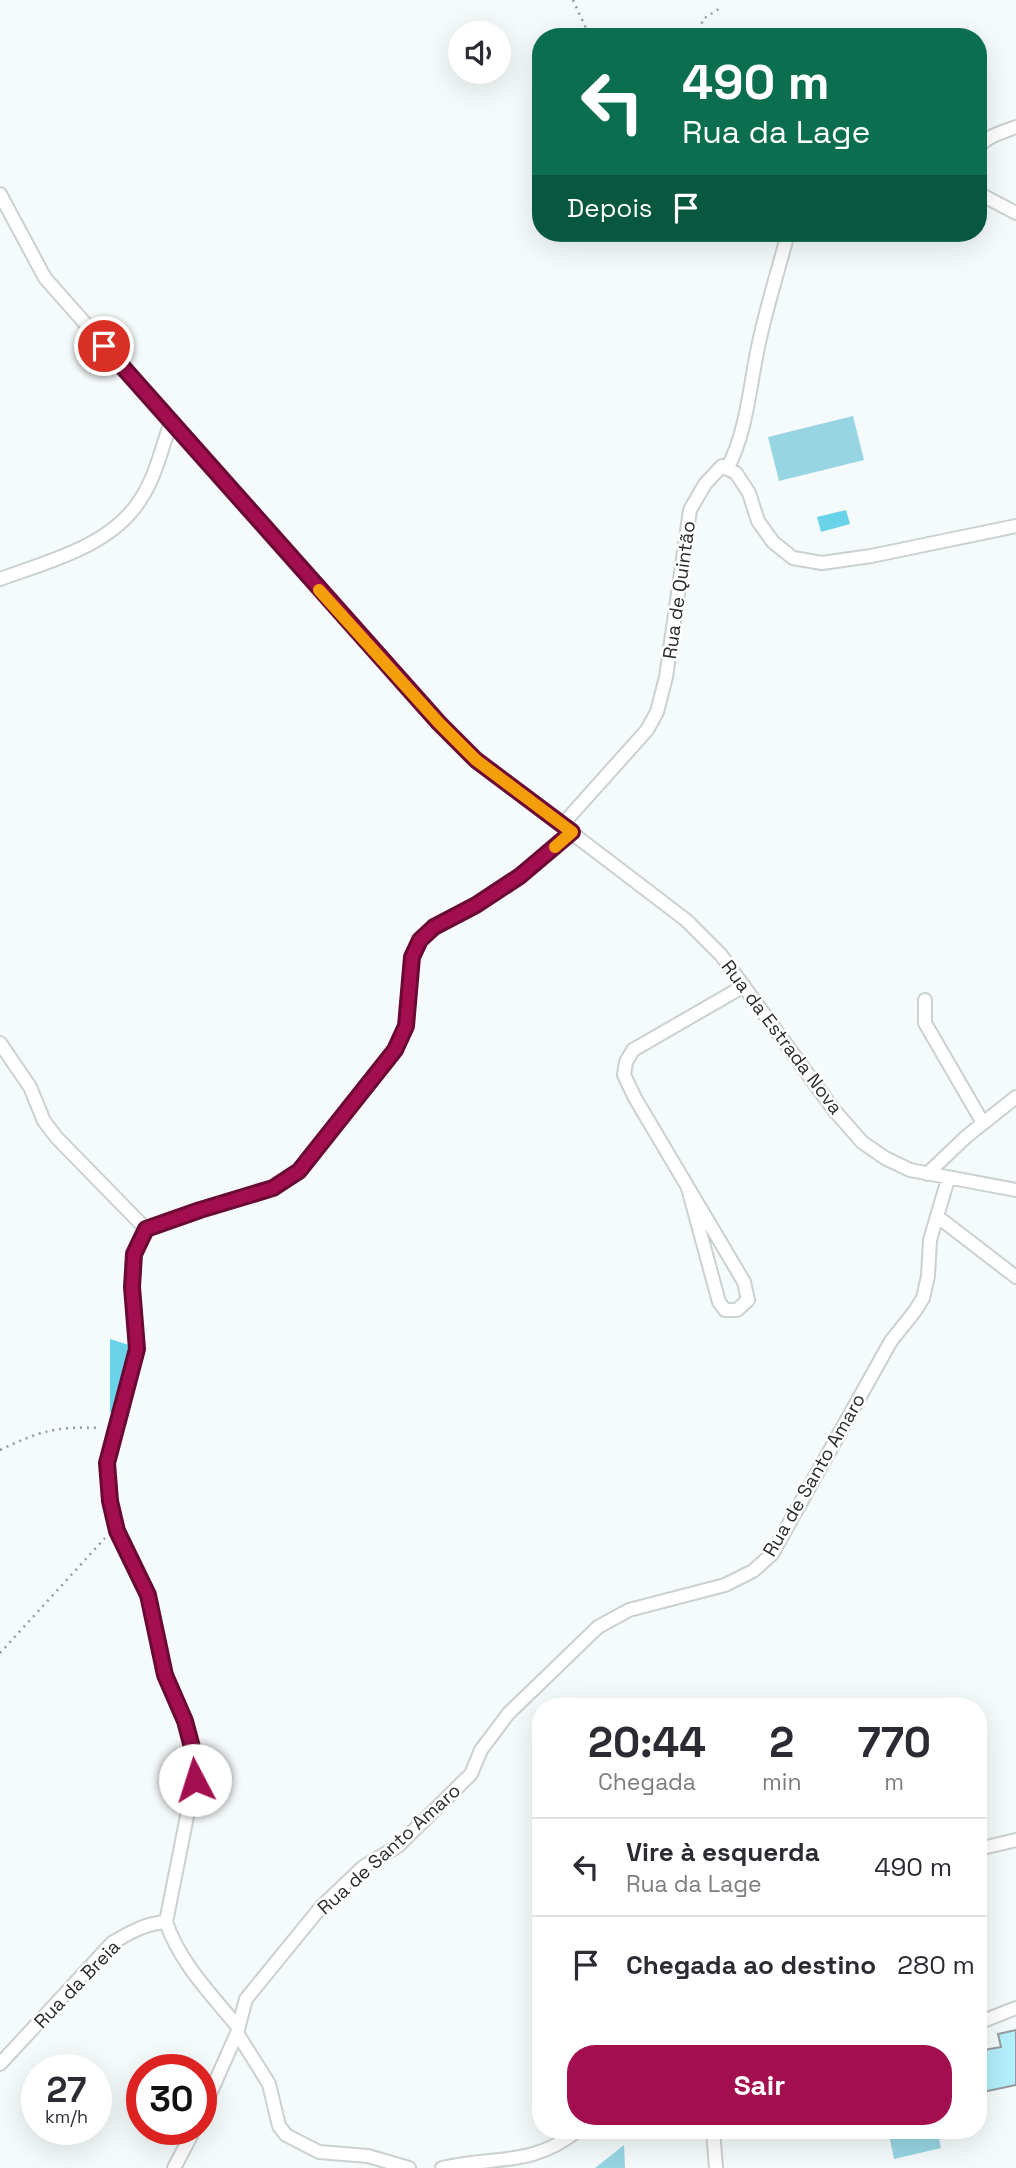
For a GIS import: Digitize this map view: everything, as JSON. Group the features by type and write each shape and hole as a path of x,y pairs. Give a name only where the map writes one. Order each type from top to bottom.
{"street":[{"path":"987,140 1016,127"},
{"name":"Rua da Estrada Nova","path":"0,194 45,278 439,723 476,760 686,920 721,955 834,1110 862,1142 885,1158 910,1170 1016,1190"},
{"path":"987,197 1016,213"},
{"path":"786,242 760,337 747,405 733,457 727,469 736,473 749,493 758,521 773,542 793,558 822,563 871,556 1016,526"},
{"path":"0,579 69,553 103,536 125,519 142,498 153,475 171,422"},
{"name":"Rua de Quintão","path":"567,829 647,730 657,712 666,677 690,510 705,484 722,466 727,469"},
{"path":"409,2168 369,2157 319,2152 286,2135 279,2126 269,2084 238,2030 173,1943 166,1922 197,1766 185,1721 165,1675 148,1595 117,1531 110,1501 107,1463 137,1349 132,1287 134,1254 146,1229 273,1188 299,1171 395,1050 406,1026 412,957 420,940 434,927 476,905 520,876 567,829"},
{"path":"688,1188 719,1302 725,1310 737,1310 748,1300 744,1282 624,1075 626,1062 634,1050 744,986"},
{"path":"925,1000 925,1023 983,1123"},
{"path":"0,1043 30,1087 44,1121 57,1138 146,1229"},
{"path":"926,1174 1016,1097"},
{"name":"Rua de Santo Amaro","path":"217,2078 238,2030 246,1999 321,1907 363,1867 398,1846 438,1808 471,1774 481,1750 508,1714 598,1627 629,1610 725,1585 753,1571 772,1554 891,1341 923,1298 928,1276 930,1240 948,1179"},
{"path":"938,1217 1016,1277"},
{"path":"987,1847 1016,1839"},
{"name":"Rua da Breia","path":"0,2064 112,1943 134,1930 156,1922 166,1922"},
{"path":"987,2019 1016,2008"},
{"path":"442,2168 522,2158 548,2149 564,2139"},
{"path":"714,2139 716,2168"},
{"path":"174,2168 186,2145"}],"path":[{"path":"573,0 586,28"},
{"path":"700,28 703,19 722,8"},
{"path":"0,1450 37,1432 51,1429 70,1427 116,1431"},
{"path":"0,1653 105,1538 117,1531"}],"shaded area":[{"path":"853,416 864,460 779,481 768,437"},
{"path":"846,510 850,524 821,532 817,517"},
{"path":"110,1339 132,1346 115,1414 110,1412"},
{"path":"890,2139 939,2139 941,2148 894,2159"},
{"path":"624,2145 625,2168 595,2168"}],"building":[{"path":"1016,2030 1016,2085 987,2091 987,2049 1001,2047 998,2034"}],"slow traffic":[{"path":"319,590 476,760 572,832 555,847"}],"route":[{"path":"104,346 439,723 476,760 572,832 520,876 476,905 434,927 420,940 412,957 406,1026 395,1050 299,1171 273,1188 146,1229 134,1254 132,1287 137,1349 107,1463 110,1501 117,1531 148,1595 165,1675 185,1721 197,1766 195,1780"}]}
